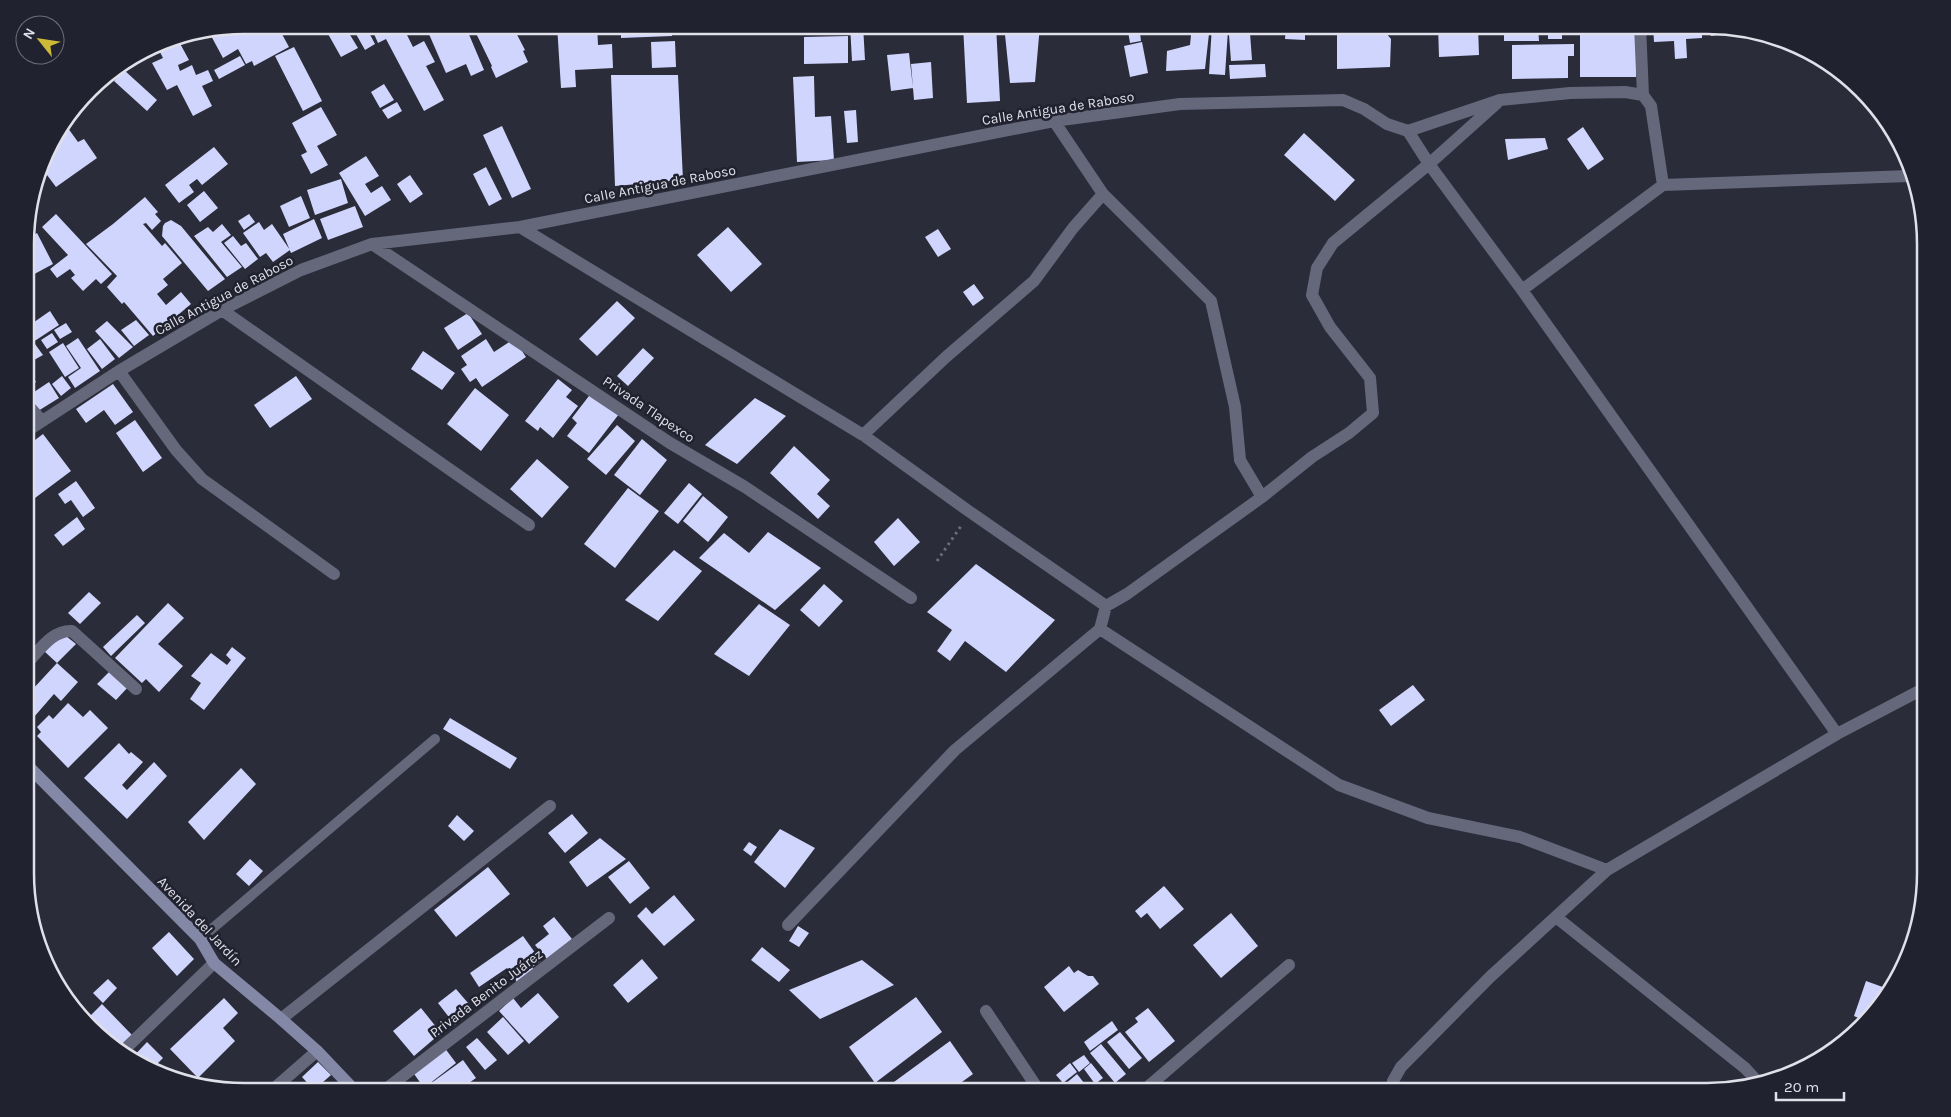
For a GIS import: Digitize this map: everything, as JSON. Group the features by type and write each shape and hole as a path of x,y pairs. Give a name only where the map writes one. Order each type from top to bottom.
{"main road":[{"name":"Avenida del Jardín","path":"34,772 200,939 214,963 282,1019 317,1051 347,1083"}],"street":[{"path":"1640,34 1643,95 1650,106 1663,185"},
{"path":"1643,95 1625,92 1570,93 1500,100 1408,132 1837,734"},
{"name":"Calle Antigua de Raboso","path":"34,426 119,371 222,310 302,270 372,244 520,228 1054,121 1180,104 1343,100 1364,109 1387,124 1408,132"},
{"path":"788,925 955,750 1100,629 1106,606 1127,594 1262,497 1312,457 1349,433 1373,413 1370,378 1330,327 1312,295 1317,268 1333,243 1429,164 1500,100"},
{"path":"1054,121 1104,194 1211,301 1235,408 1240,460 1262,497"},
{"path":"1522,290 1663,185 1906,176"},
{"path":"863,435 946,357 1034,281 1073,228 1104,194"},
{"path":"520,228 863,435 1106,606"},
{"name":"Privada Tlapexco","path":"372,244 670,442 744,487 911,598"},
{"path":"222,310 529,526"},
{"path":"119,371 176,450 202,478 334,574"},
{"path":"34,412 42,421"},
{"path":"1100,629 1338,785 1428,818 1520,837 1607,870"},
{"path":"34,656 62,630 72,631 136,689"},
{"path":"1393,1081 1401,1067 1490,976 1607,870 1837,734 1917,693"},
{"path":"282,1019 550,806"},
{"path":"1556,916 1745,1068 1754,1078"},
{"name":"Privada Benito Juárez","path":"394,1083 608,918"},
{"path":"127,1048 214,963"},
{"path":"1152,1083 1289,965"},
{"path":"986,1011 1034,1083"},
{"path":"280,1083 317,1051"}],"lane":[{"path":"200,939 435,739"}],"path":[{"path":"937,561 970,512"}],"building":[{"path":"230,34 282,34 289,47 254,66 252,61 246,64 238,49 223,58 212,37"},
{"path":"328,34 349,34 358,48 341,57"},
{"path":"356,34 370,34 375,44 365,50"},
{"path":"374,34 406,34 413,47 424,41 435,62 426,66 444,100 424,111 386,39 378,43"},
{"path":"429,34 469,34 484,70 471,76 466,64 446,73"},
{"path":"476,34 517,34 525,50 523,51 528,62 496,78"},
{"path":"558,34 597,34 598,45 612,44 613,68 575,70 576,87 561,88"},
{"path":"621,34 672,34 672,36 621,38"},
{"path":"850,34 864,34 865,60 852,61"},
{"path":"963,34 996,34 1000,101 967,103"},
{"path":"1005,34 1039,34 1035,82 1010,83"},
{"path":"1128,34 1140,34 1141,41 1130,43"},
{"path":"1191,34 1209,34 1205,69 1166,71 1167,51 1190,45"},
{"path":"1211,34 1228,34 1225,75 1209,74"},
{"path":"1250,34 1252,60 1231,61 1229,35"},
{"path":"1285,34 1305,34 1305,40 1285,39"},
{"path":"1337,34 1387,34 1391,39 1390,67 1337,69"},
{"path":"1438,34 1478,34 1479,55 1439,57"},
{"path":"1504,34 1539,34 1539,41 1504,41"},
{"path":"1548,34 1562,34 1562,39 1548,39"},
{"path":"1580,34 1636,34 1636,77 1580,77"},
{"path":"1654,34 1702,34 1702,38 1686,39 1687,58 1675,59 1674,41 1654,42"},
{"path":"848,36 848,63 804,64 804,37"},
{"path":"675,41 676,67 652,68 651,42"},
{"path":"1142,42 1148,73 1130,77 1124,46"},
{"path":"180,44 189,60 178,65 180,71 192,65 196,75 208,70 213,81 202,86 212,106 193,116 177,85 167,90 152,63 163,58 160,51"},
{"path":"1574,44 1574,56 1568,56 1568,78 1512,79 1512,45"},
{"path":"294,47 322,101 303,111 275,56"},
{"path":"909,53 913,88 891,91 887,55"},
{"path":"240,56 245,65 219,79 214,70"},
{"path":"931,62 933,98 914,100 911,64"},
{"path":"1265,64 1266,77 1230,79 1229,65"},
{"path":"125,71 157,100 147,111 114,81"},
{"path":"611,75 678,75 683,180 615,186"},
{"path":"814,76 815,117 831,116 834,160 797,162 793,77"},
{"path":"384,84 394,100 380,108 371,92"},
{"path":"397,102 402,111 388,119 382,110"},
{"path":"321,107 337,135 317,146 328,165 311,174 301,155 307,152 292,123"},
{"path":"856,110 858,142 847,143 844,111"},
{"path":"502,126 531,189 512,198 483,135"},
{"path":"1583,127 1604,159 1588,170 1567,139"},
{"path":"68,128 78,142 84,139 97,158 56,187 46,174 55,151"},
{"path":"1304,133 1355,180 1335,201 1284,155"},
{"path":"1545,138 1548,149 1508,160 1505,139"},
{"path":"214,147 228,164 202,185 197,179 189,185 194,192 179,203 165,185"},
{"path":"366,156 379,176 365,184 371,193 382,186 391,200 365,216 339,173"},
{"path":"486,167 502,199 489,206 473,174"},
{"path":"410,175 423,194 410,203 397,184"},
{"path":"341,179 348,203 315,215 307,190"},
{"path":"204,191 218,208 200,222 187,205"},
{"path":"301,196 310,218 289,227 280,206"},
{"path":"145,197 158,212 155,214 161,221 152,230 146,223 143,224 162,246 165,243 182,263 163,279 168,285 157,294 166,305 181,292 191,304 153,336 124,302 122,304 107,287 117,276 86,244"},
{"path":"355,206 363,227 328,240 320,219"},
{"path":"56,214 112,274 101,284 96,279 83,291 71,278 75,275 70,269 57,278 50,269 68,255 42,227"},
{"path":"249,214 255,222 244,230 238,221"},
{"path":"314,219 322,238 291,253 283,234"},
{"path":"171,220 181,226 225,279 208,291 162,236 163,226"},
{"path":"259,222 264,230 272,224 290,250 273,262 266,253 260,257 243,233"},
{"path":"222,224 231,235 221,242 242,267 227,277 194,236 208,227 213,232"},
{"path":"728,227 762,264 731,292 697,255"},
{"path":"938,229 951,249 938,257 925,237"},
{"path":"37,233 53,264 34,274 34,244 34,235"},
{"path":"233,236 241,246 246,243 258,259 245,269 224,243"},
{"path":"974,284 984,298 973,306 963,292"},
{"path":"617,301 635,318 597,356 579,339"},
{"path":"50,311 59,325 34,341 34,322"},
{"path":"468,313 482,334 458,350 444,328"},
{"path":"136,320 149,335 134,346 121,330"},
{"path":"107,321 133,347 119,358 95,331"},
{"path":"66,323 72,332 60,339 54,330"},
{"path":"52,333 58,342 47,349 41,340"},
{"path":"78,338 100,371 75,388 68,377 81,368 66,346"},
{"path":"100,339 115,359 102,369 87,349"},
{"path":"486,339 494,352 514,339 526,357 482,387 476,378 470,382 461,369 467,365 461,356"},
{"path":"63,343 79,368 65,377 49,352"},
{"path":"34,345 43,355 34,360"},
{"path":"643,348 654,358 628,386 617,376"},
{"path":"423,351 455,373 442,390 411,369"},
{"path":"62,376 71,388 61,396 52,384"},
{"path":"296,376 312,399 270,428 254,405"},
{"path":"558,379 572,390 566,397 578,406 553,438 540,427 538,431 525,421"},
{"path":"49,382 59,398 38,411 34,405 34,392"},
{"path":"113,384 133,412 115,425 104,410 86,423 76,409"},
{"path":"475,388 509,415 481,451 447,424"},
{"path":"592,392 619,414 589,453 567,436 577,423 572,418"},
{"path":"755,398 786,416 737,464 705,445"},
{"path":"135,420 162,458 143,472 116,433"},
{"path":"617,425 635,441 606,475 587,459"},
{"path":"43,434 71,471 34,499 34,453 34,441"},
{"path":"642,439 667,460 640,495 614,475"},
{"path":"794,446 830,480 817,494 830,506 818,519 770,473"},
{"path":"537,459 569,487 542,518 510,489"},
{"path":"76,481 95,508 83,517 71,500 65,504 58,494"},
{"path":"689,483 702,494 678,524 664,513"},
{"path":"628,488 659,511 615,568 584,544"},
{"path":"703,496 728,517 708,542 683,521"},
{"path":"77,517 85,529 63,546 54,535"},
{"path":"898,518 920,542 894,566 874,542"},
{"path":"768,532 821,568 775,610 699,558 724,533 749,553"},
{"path":"674,550 702,571 658,621 625,600"},
{"path":"976,564 1055,620 1006,672 965,641 950,661 937,651 952,630 927,612"},
{"path":"824,584 843,601 819,627 800,610"},
{"path":"89,592 101,603 80,624 68,613"},
{"path":"168,603 184,618 158,644 183,666 159,692 146,679 142,683 115,658"},
{"path":"759,604 790,625 749,676 714,654"},
{"path":"137,615 145,623 111,656 103,647"},
{"path":"61,632 76,644 57,663 44,651"},
{"path":"232,647 246,658 204,710 190,699 201,683 191,676 211,653 227,665 231,660 226,655"},
{"path":"57,663 78,682 61,701 54,694 34,717 34,688"},
{"path":"111,670 129,686 116,700 97,684"},
{"path":"1413,685 1425,700 1391,726 1379,710"},
{"path":"68,703 83,717 90,710 108,728 68,768 37,736 41,732 37,727 49,715 53,719"},
{"path":"450,718 517,758 510,769 443,729"},
{"path":"119,743 129,754 131,752 143,762 122,785 127,790 154,762 167,776 127,819 84,778"},
{"path":"241,768 256,784 204,840 188,822"},
{"path":"572,814 588,833 565,853 548,833"},
{"path":"457,815 474,831 464,841 448,826"},
{"path":"780,829 815,848 785,888 754,862"},
{"path":"600,838 626,859 587,887 569,862"},
{"path":"749,842 757,847 751,856 743,850"},
{"path":"250,859 263,871 249,886 236,874"},
{"path":"629,861 650,888 630,904 608,877"},
{"path":"488,867 510,894 456,937 434,910"},
{"path":"1164,886 1184,909 1160,929 1147,913 1141,918 1135,911"},
{"path":"674,895 695,920 664,946 637,916 646,907 652,914"},
{"path":"1231,913 1258,946 1221,978 1193,945"},
{"path":"554,917 572,939 547,959 535,945 549,934 543,926"},
{"path":"798,926 809,933 799,947 789,941"},
{"path":"169,932 194,959 177,976 152,948"},
{"path":"523,936 541,961 532,967 536,973 519,985 507,968 479,987 470,973"},
{"path":"762,947 790,970 779,982 751,960"},
{"path":"642,959 658,978 628,1003 613,985"},
{"path":"862,960 894,985 820,1019 789,990"},
{"path":"1069,966 1074,973 1078,970 1088,976 1093,976 1099,984 1064,1012 1044,987"},
{"path":"108,979 117,988 103,1003 93,993"},
{"path":"1866,981 1884,987 1859,1018 1854,1016"},
{"path":"456,989 474,1010 455,1025 438,1003"},
{"path":"538,993 559,1017 529,1044 499,1011 513,998 521,1008"},
{"path":"916,997 942,1032 875,1083 849,1047"},
{"path":"224,998 238,1013 223,1028 235,1041 198,1078 170,1049"},
{"path":"102,1004 132,1035 122,1045 90,1016"},
{"path":"421,1008 441,1033 414,1056 393,1031"},
{"path":"1148,1008 1175,1041 1149,1062 1125,1032 1138,1022 1135,1018"},
{"path":"503,1017 524,1041 508,1055 487,1032"},
{"path":"1112,1021 1118,1030 1090,1051 1084,1042"},
{"path":"1120,1032 1142,1058 1129,1069 1107,1042"},
{"path":"477,1038 497,1060 485,1070 466,1047"},
{"path":"950,1041 973,1074 960,1083 893,1083"},
{"path":"147,1042 163,1058 157,1064 136,1053"},
{"path":"1101,1044 1126,1074 1115,1083 1090,1053"},
{"path":"444,1047 456,1063 430,1083 420,1083 412,1071"},
{"path":"1084,1055 1090,1063 1079,1072 1072,1063"},
{"path":"463,1060 476,1078 469,1083 431,1083"},
{"path":"318,1062 331,1075 322,1083 308,1083 302,1077"},
{"path":"1070,1063 1077,1072 1063,1083 1056,1075"},
{"path":"1091,1063 1103,1078 1094,1083 1084,1069"},
{"path":"1077,1074 1084,1083 1066,1083"}]}
